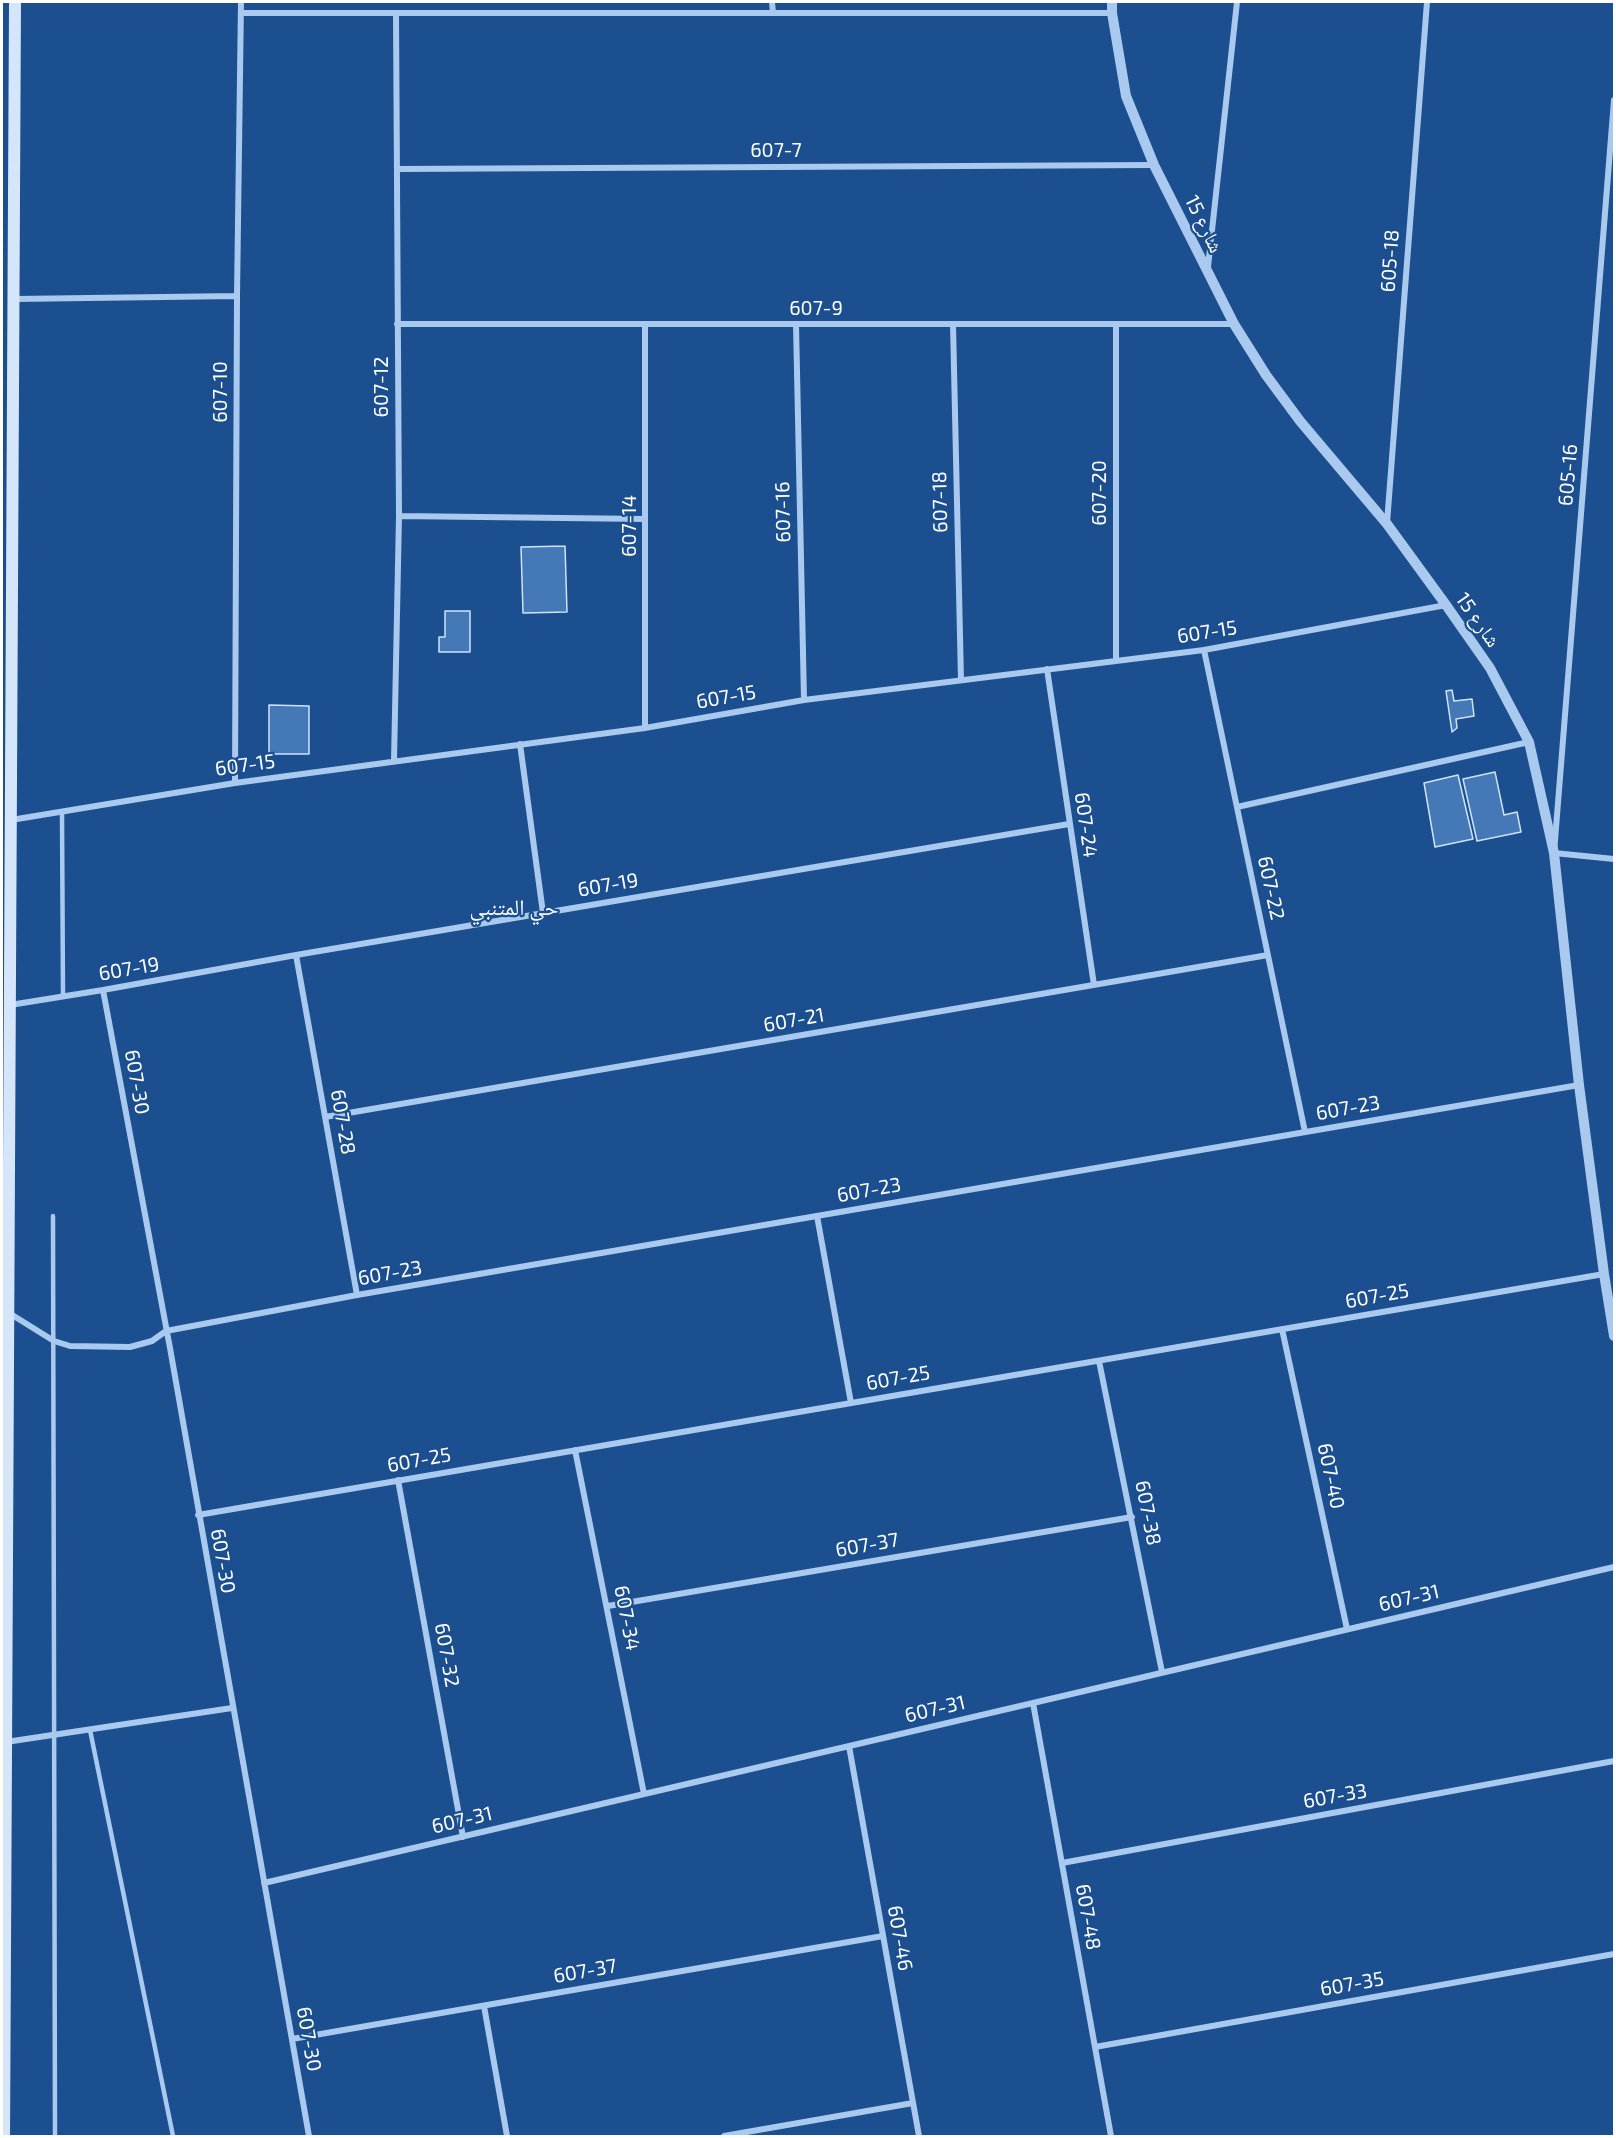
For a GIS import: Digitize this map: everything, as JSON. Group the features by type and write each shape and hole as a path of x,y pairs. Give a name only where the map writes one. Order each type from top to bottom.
{"main road":[{"path":"4,2136 5,1312 10,1005 15,2"}],"street":[{"name":"607-10","path":"235,783 241,2"},
{"path":"772,2 772,13"},
{"path":"1207,271 1237,2"},
{"name":"605-18","path":"1387,524 1427,2"},
{"path":"241,13 772,13 1112,7"},
{"name":"شارع 15","path":"1112,7 1126,96 1154,165 1234,324 1266,375 1300,421 1387,524 1446,605 1490,668 1529,742 1554,853 1579,1085 1614,1336"},
{"name":"607-12","path":"394,761 399,516 396,13"},
{"name":"605-16","path":"1554,853 1614,100"},
{"name":"607-7","path":"397,169 1154,165"},
{"path":"14,299 237,296"},
{"name":"607-9","path":"397,324 1234,324"},
{"name":"607-14","path":"645,324 645,728"},
{"name":"607-16","path":"796,324 804,700"},
{"name":"607-18","path":"953,324 961,680"},
{"name":"607-20","path":"1116,324 1116,661"},
{"path":"399,516 645,519"},
{"name":"607-15","path":"11,820 235,783 645,728 804,700 1204,650 1446,605"},
{"name":"607-22","path":"1204,650 1305,1132"},
{"name":"607-24","path":"1047,669 1094,985"},
{"path":"1237,807 1529,742"},
{"path":"520,744 543,913"},
{"name":"607-19","path":"10,1005 1069,824"},
{"path":"1554,853 1614,859"},
{"name":"607-28","path":"296,955 357,1295"},
{"name":"607-21","path":"325,1117 1268,955"},
{"name":"607-30","path":"104,990 309,2136"},
{"name":"607-23","path":"54,1341 80,1347 130,1347 152,1341 166,1331 357,1295 1579,1085"},
{"path":"817,1216 851,1403"},
{"name":"607-25","path":"198,1515 1604,1274"},
{"path":"5,1312 54,1341"},
{"name":"607-40","path":"1282,1329 1347,1629"},
{"name":"607-38","path":"1099,1360 1162,1672"},
{"name":"607-34","path":"575,1450 644,1794"},
{"name":"607-32","path":"399,1480 463,1837"},
{"name":"607-37","path":"608,1606 1132,1517"},
{"name":"607-31","path":"264,1883 1614,1566"},
{"name":"607-48","path":"1033,1703 1111,2136"},
{"path":"6,1742 232,1708"},
{"name":"607-46","path":"849,1746 919,2136"},
{"name":"607-33","path":"1062,1863 1614,1761"},
{"name":"607-37","path":"292,2038 883,1936"},
{"name":"607-35","path":"1095,2047 1614,1954"},
{"path":"484,2006 507,2136"},
{"path":"724,2136 913,2103"}],"lane":[{"path":"63,812 63,997"},
{"path":"53,1216 55,2136"},
{"path":"90,1730 173,2136"}],"building":[{"path":"565,546 567,612 523,613 521,547"},
{"path":"445,611 470,611 470,652 439,652 439,637 445,637"},
{"path":"1452,690 1454,701 1472,699 1474,716 1456,719 1457,728 1452,732 1446,691"},
{"path":"269,705 309,706 309,754 269,754"},
{"path":"1495,772 1504,815 1517,812 1521,832 1477,841 1463,779"},
{"path":"1458,775 1473,839 1435,847 1424,783"}],"district":[{"name":"حي المتنبي","path":"514,908"}]}
